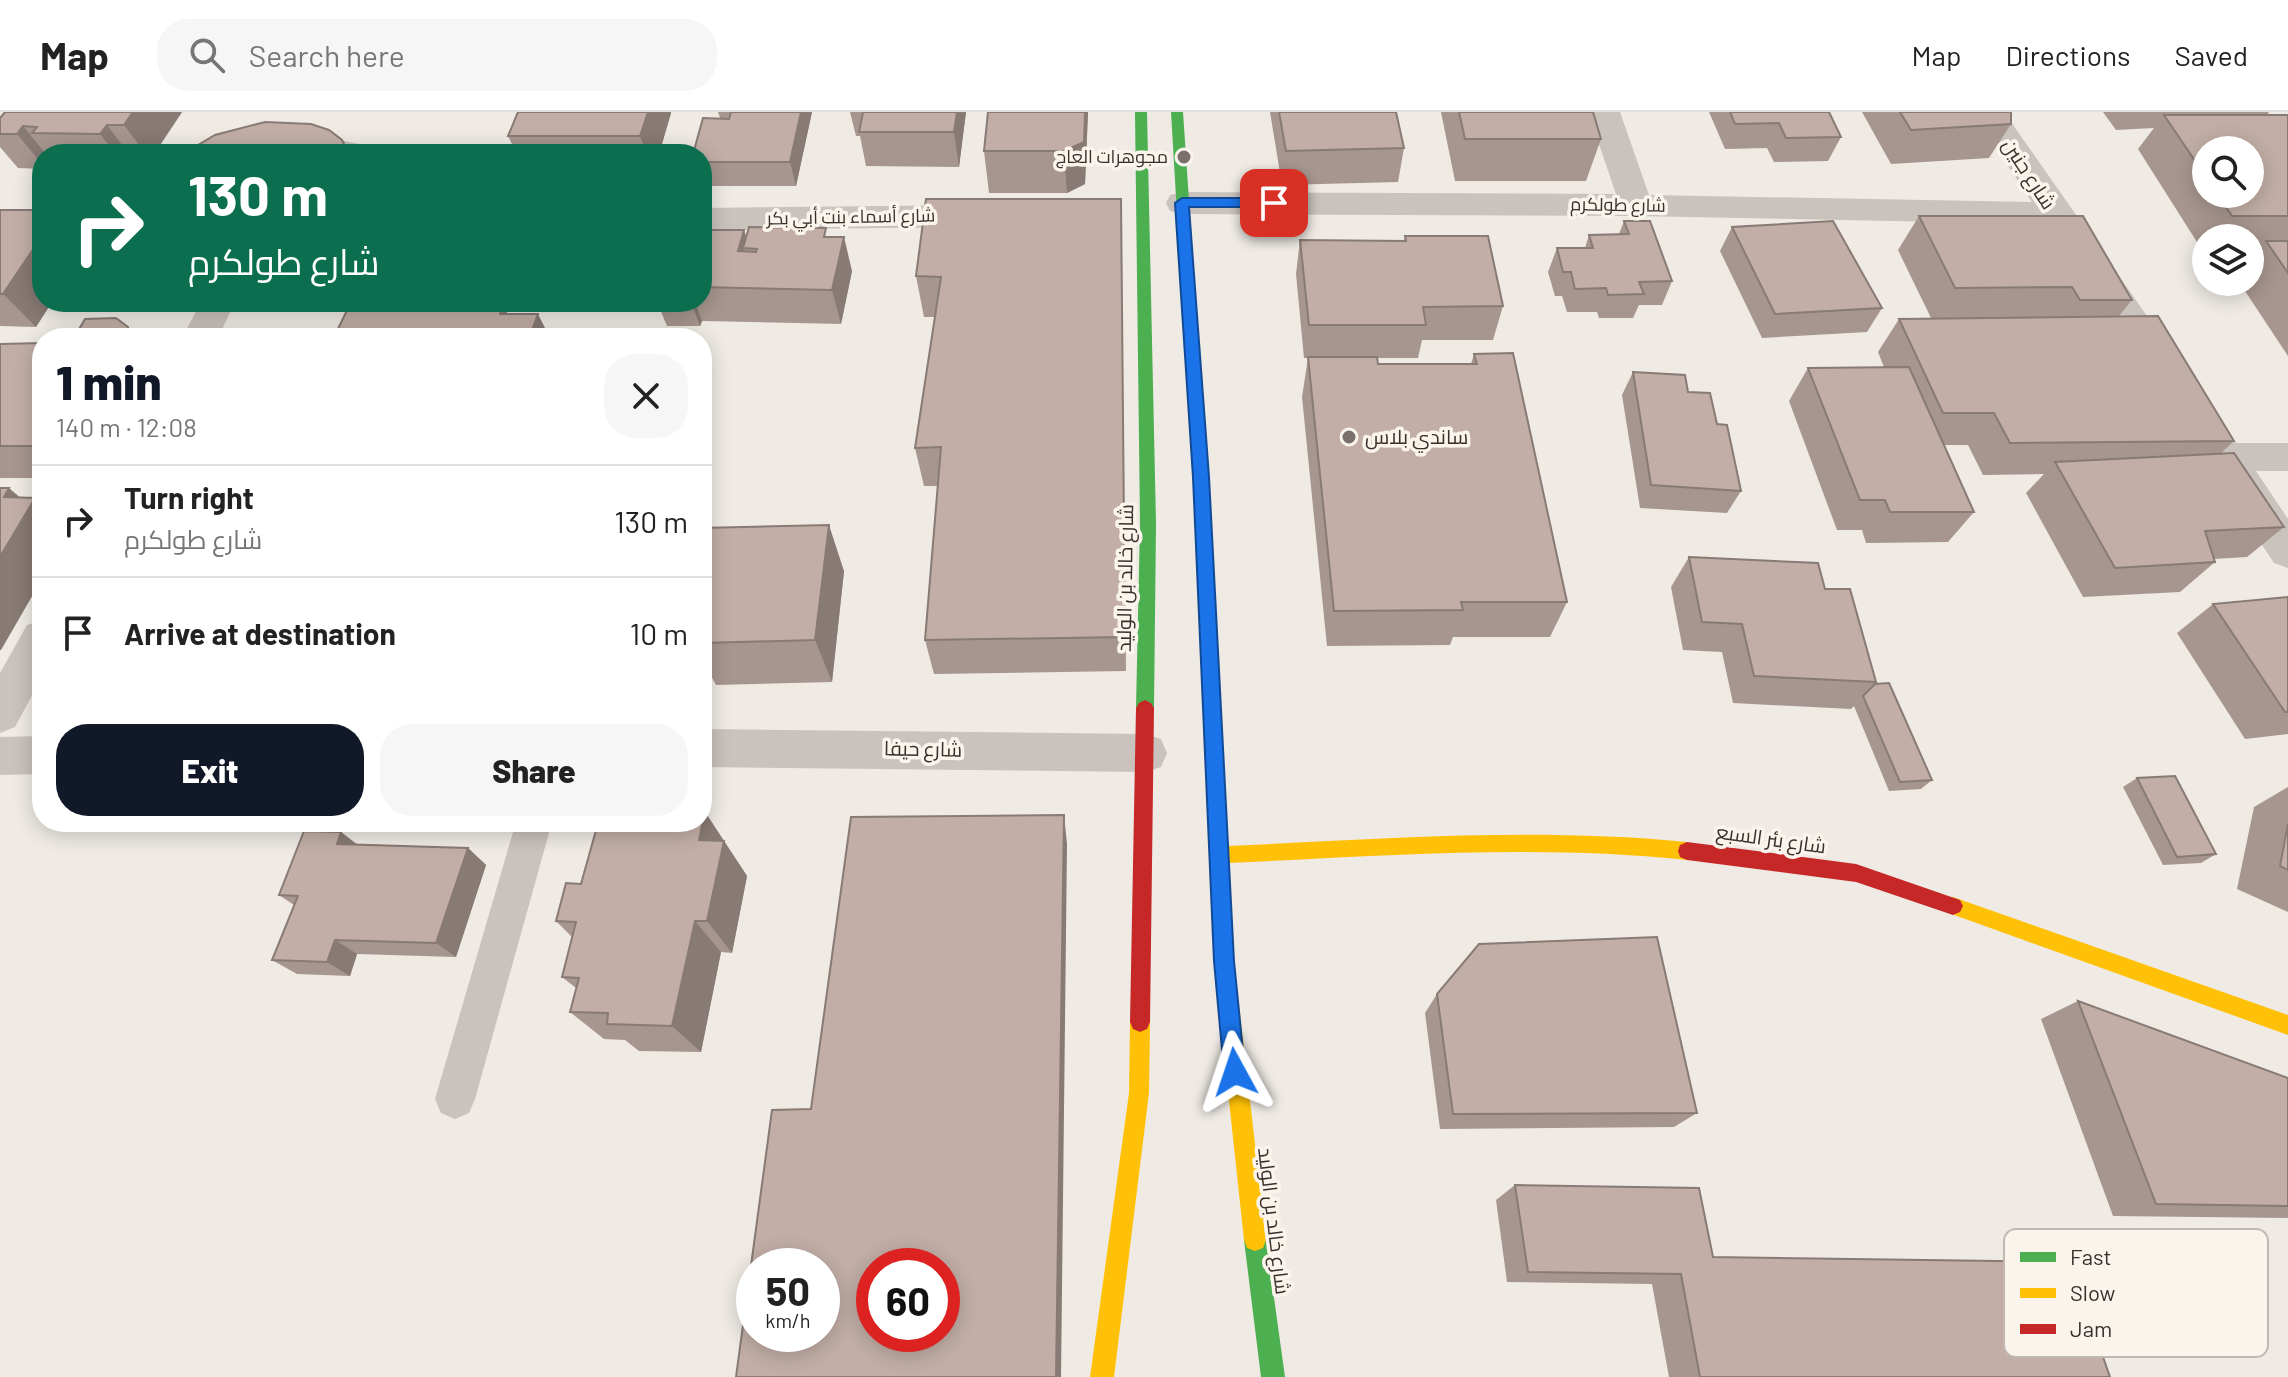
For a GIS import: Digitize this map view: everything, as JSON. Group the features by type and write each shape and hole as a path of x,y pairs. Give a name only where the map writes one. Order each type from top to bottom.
{"main road":[{"name":"شارع خالد بن الوليد","path":"1102,1377 1139,1093 1148,386 1128,214 1141,112"},
{"name":"شارع خالد بن الوليد","path":"1177,112 1222,855 1224,961 1240,1128 1273,1377"},
{"name":"شارع بئر السبع","path":"1222,855 1514,843 1628,843 1856,873 2084,950 2288,1025"}],"street":[{"path":"313,144 329,112"},
{"path":"1604,112 1636,205"},
{"name":"شارع جنين","path":"1988,112 2054,213 2229,457 2288,552"},
{"name":"شارع طولكرم","path":"1182,203 1636,205 2054,213"},
{"name":"شارع أسماء بنت أبي بكر","path":"712,219 1018,216"},
{"path":"2229,457 2288,457"},
{"path":"0,714 32,655"},
{"name":"شارع حيفا","path":"712,748 1145,753"},
{"path":"0,756 32,755"}],"lane":[{"path":"455,1099 531,832"}],"building":[{"path":"5,112 133,112 124,125 107,125 100,134 32,133 37,127 23,126 17,134 0,134 0,118"},
{"path":"518,112 648,112 640,136 508,136"},
{"path":"731,112 801,112 790,162 712,162 712,144 696,144 703,118 729,119"},
{"path":"863,112 957,112 954,132 859,132"},
{"path":"988,112 1085,112 1084,142 1064,151 984,151"},
{"path":"1279,112 1396,112 1404,148 1286,151"},
{"path":"1459,112 1593,112 1601,139 1465,139"},
{"path":"1730,112 1829,112 1841,137 1786,138 1779,123 1735,124"},
{"path":"1900,112 2011,112 2011,124 1911,130"},
{"path":"2164,115 2288,115 2288,216 2232,216 2227,208 2264,208 2264,136 2192,136 2192,156"},
{"path":"265,122 311,124 329,130 344,144 200,144 215,135"},
{"path":"926,199 1121,199 1125,637 925,640 941,447 915,448 941,277 916,276"},
{"path":"0,210 32,210 32,251 3,294 0,294"},
{"path":"1919,216 2083,216 2132,300 2080,300 2072,287 1955,288"},
{"path":"1624,221 1650,221 1672,281 1639,282 1644,294 1608,295 1606,288 1575,289 1571,272 1563,272 1557,248 1593,248 1589,235 1629,234"},
{"path":"1833,221 1882,308 1775,314 1732,227"},
{"path":"749,227 826,228 824,237 844,237 832,290 712,287 712,230 744,230 738,251 756,252 757,249 743,248"},
{"path":"1405,236 1488,236 1503,306 1423,307 1426,325 1309,325 1300,240 1406,241"},
{"path":"2266,241 2288,241 2288,273"},
{"path":"346,312 538,314 533,328 338,328"},
{"path":"2158,316 2234,441 2010,443 1994,413 1943,413 1899,319"},
{"path":"116,318 128,328 80,328 85,319"},
{"path":"32,343 32,446 0,446 0,344"},
{"path":"1513,353 1567,602 1461,602 1463,610 1334,611 1308,357 1377,357 1378,364 1477,364 1474,354"},
{"path":"1909,367 1974,512 1890,512 1885,500 1860,500 1808,368"},
{"path":"1633,372 1685,375 1688,392 1710,393 1717,424 1727,425 1741,491 1651,485"},
{"path":"2234,453 2284,527 2205,531 2215,562 2115,568 2055,462"},
{"path":"0,488 9,488 4,497 32,498 32,503 0,557"},
{"path":"829,525 815,640 712,643 712,528"},
{"path":"1689,557 1818,563 1825,589 1850,589 1876,682 1754,676 1742,624 1702,622"},
{"path":"2288,597 2288,712 2285,712 2213,604"},
{"path":"1889,683 1932,780 1900,782 1863,696 1875,684"},
{"path":"2175,776 2216,854 2177,857 2137,778"},
{"path":"1064,815 1056,1377 736,1377 739,1352 840,1352 840,1248 753,1248 772,1110 811,1109 851,817"},
{"path":"2288,824 2288,870 2280,866"},
{"path":"304,832 341,832 337,844 468,848 436,943 335,940 327,962 272,960 298,896 279,895"},
{"path":"595,832 701,832 699,840 724,841 707,921 695,921 672,1026 607,1024 608,1013 570,1012 579,978 562,977 576,922 556,921 566,883 581,884"},
{"path":"1657,937 1697,1113 1453,1114 1437,994 1479,944"},
{"path":"2078,1001 2288,1078 2288,1206 2156,1204"},
{"path":"1515,1185 1699,1188 1713,1257 2004,1261 2004,1357 2103,1357 2110,1377 1700,1377 1681,1274 1528,1272"}],"traffic: fast":[{"path":"1141,112 1148,523 1145,708"},
{"path":"1177,112 1205,554"},
{"path":"1255,1240 1273,1377"}],"traffic: slow":[{"path":"1205,554 1224,961 1255,1240"},
{"path":"1222,855 1513,842 1571,842 1687,851"},
{"path":"1953,906 2288,1025"},
{"path":"1102,1377 1139,1093 1140,1022"}],"traffic: jam":[{"path":"1140,1022 1145,708"},
{"path":"1687,851 1856,873 1953,906"}],"place":[{"name":"مجوهرات العاج","path":"1184,157"},
{"name":"ساندي بلاس","path":"1349,437"}],"route":[{"path":"1235,1072 1224,961 1222,855 1182,203 1274,203"}]}
